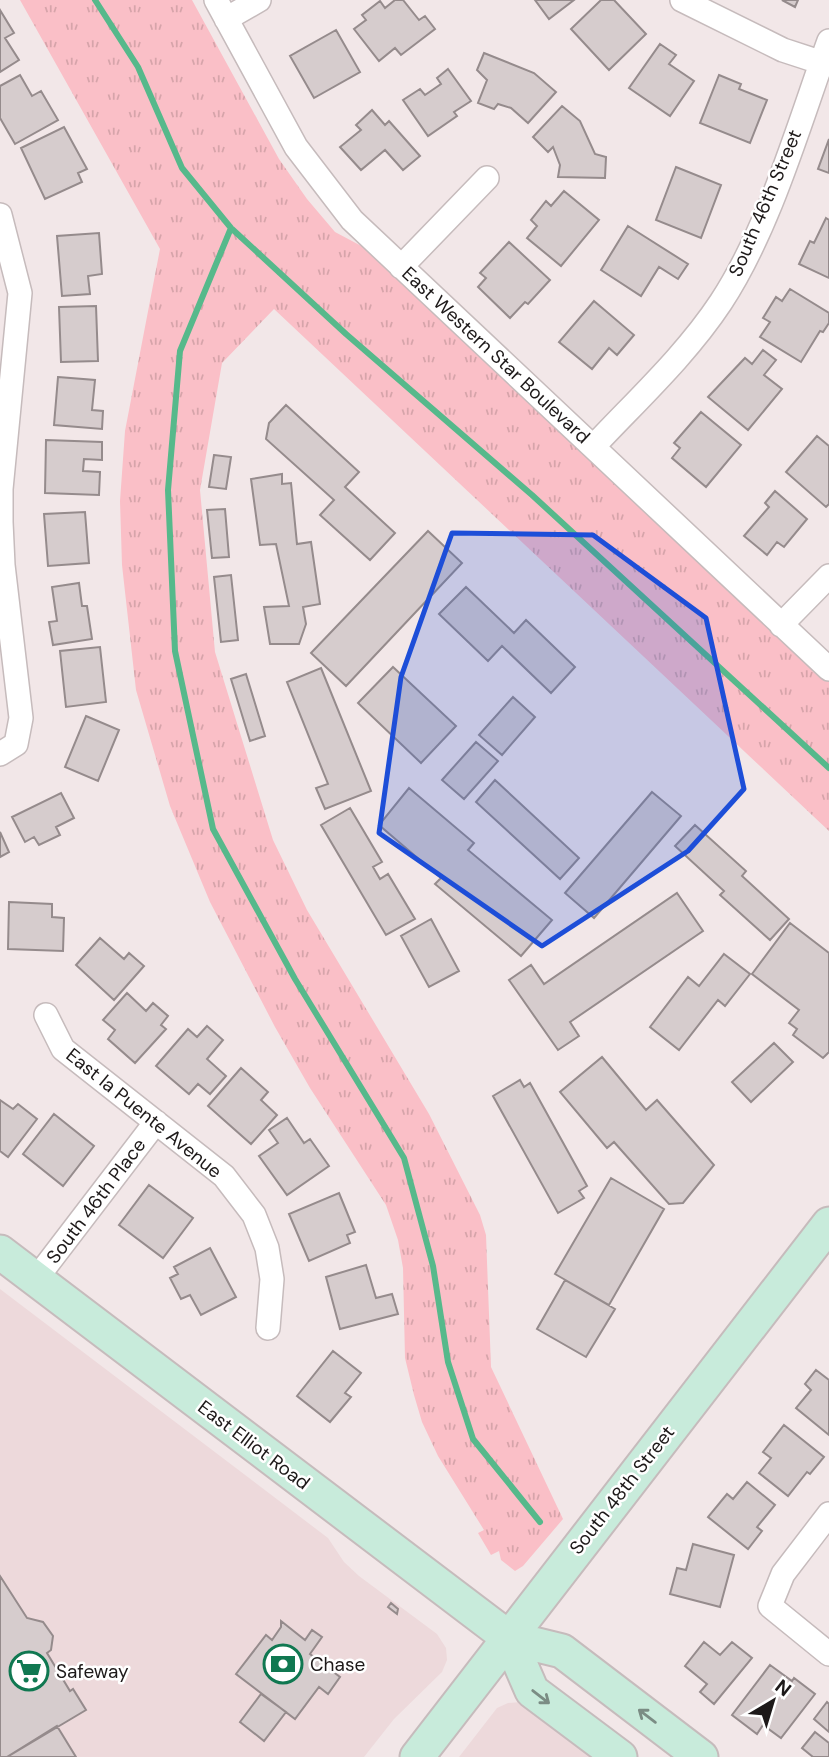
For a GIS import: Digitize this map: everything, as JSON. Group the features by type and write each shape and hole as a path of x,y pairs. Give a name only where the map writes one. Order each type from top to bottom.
{"main road":[{"name":"South 48th Street","path":"417,1757 829,1224"},
{"name":"East Elliot Road","path":"0,1252 509,1638 562,1651 701,1757"},
{"name":"East Elliot Road","path":"509,1638 532,1691 620,1757"}],"street":[{"path":"221,9 259,0"},
{"path":"681,0 783,50 826,56"},
{"name":"East Western Star Boulevard","path":"221,9 296,146 352,220 829,669"},
{"name":"South 46th Street","path":"594,446 686,348 721,302 745,261 826,56"},
{"path":"401,267 487,178"},
{"path":"0,215 5,258 20,293 0,522 21,718 8,749"},
{"path":"782,625 829,576"},
{"name":"East la Puente Avenue","path":"47,1015 63,1049 224,1176 254,1215 267,1248 272,1279 268,1328"},
{"name":"South 46th Place","path":"36,1279 156,1122"},
{"path":"829,1514 783,1574 770,1606 829,1654"}],"highlighted area":[{"path":"452,533 593,535 706,618 744,789 688,851 542,946 379,833 401,677"}],"shaded area":[{"path":"0,1289 328,1538 344,1562 359,1576 437,1634 446,1648 447,1660 442,1672 394,1719 364,1757 0,1757"},
{"path":"522,1702 592,1750 592,1757 459,1757 497,1708 508,1703"}],"green space":[{"path":"20,0 192,0 279,159 307,199 335,232 401,267 829,669 829,831 274,309 222,363 200,490 215,652 273,840 307,910 429,1114 480,1215 486,1235 491,1367 563,1519 523,1566 515,1571 501,1560 499,1551 491,1555 478,1533 484,1530 438,1456 422,1422 405,1358 403,1268 398,1240 386,1205 310,1088 275,1027 210,902 170,806 136,690 122,565 120,501 125,431 160,249"}],"building":[{"path":"395,0 403,0 419,20 425,16 435,29 401,55 395,48 379,61 354,29 366,20 362,15 380,1 385,8"},
{"path":"535,0 574,0 549,19"},
{"path":"601,0 614,0 646,34 609,70 571,29"},
{"path":"782,0 798,0 795,7"},
{"path":"0,10 14,33 5,38 19,60 0,72"},
{"path":"336,30 360,72 314,98 290,56"},
{"path":"660,44 676,55 669,64 694,81 670,116 629,88"},
{"path":"484,53 534,73 556,92 528,123 511,108 498,104 494,109 478,103 487,80 477,70"},
{"path":"448,69 471,101 454,112 457,116 428,136 403,100 420,89 425,95 441,84 437,78"},
{"path":"20,75 32,96 41,91 58,120 15,144 0,118 0,86"},
{"path":"719,75 741,84 739,89 767,100 750,143 700,123"},
{"path":"562,106 580,121 595,154 606,157 605,178 558,177 560,165 553,147 548,152 533,137"},
{"path":"372,110 385,125 389,121 420,156 403,170 385,150 361,170 340,147 361,130 356,125"},
{"path":"64,127 87,169 78,173 82,182 45,199 21,148"},
{"path":"829,139 829,173 818,169"},
{"path":"676,167 721,185 701,238 656,220"},
{"path":"564,191 599,220 561,266 527,238 537,226 531,220 546,201 551,206"},
{"path":"826,218 829,220 829,278 799,264 810,241 814,243"},
{"path":"628,226 688,264 678,279 659,267 641,296 601,270"},
{"path":"99,233 102,274 88,276 90,294 62,296 57,236"},
{"path":"509,242 550,280 528,304 525,302 510,318 478,287 486,278 480,273"},
{"path":"790,289 829,313 829,323 823,332 820,331 801,362 760,337 770,322 763,318 776,297 782,301"},
{"path":"594,301 634,335 617,355 609,348 592,369 559,342"},
{"path":"96,306 98,361 61,362 59,307"},
{"path":"763,350 776,360 764,375 782,389 748,430 708,397 745,358 752,364"},
{"path":"58,377 95,380 92,410 103,411 102,429 54,425"},
{"path":"286,405 359,472 345,487 395,533 370,560 320,515 334,500 266,439 269,423"},
{"path":"701,412 741,445 706,487 672,458 680,448 674,443"},
{"path":"817,436 829,446 829,504 826,507 786,472"},
{"path":"46,440 102,442 102,460 84,459 83,471 100,472 99,495 45,493"},
{"path":"214,455 231,457 226,489 209,487"},
{"path":"282,474 282,484 291,483 297,544 311,542 320,604 303,607 306,624 299,644 270,644 264,607 289,606 276,544 260,545 251,479"},
{"path":"775,491 807,519 784,547 777,542 767,555 744,536 769,507 765,503"},
{"path":"225,509 229,557 212,558 207,510"},
{"path":"85,512 89,563 48,566 44,514"},
{"path":"428,531 462,563 346,686 311,653"},
{"path":"231,575 238,640 221,642 214,577"},
{"path":"79,583 82,606 87,606 92,639 53,645 49,622 57,621 52,587"},
{"path":"466,587 514,633 526,620 575,667 551,693 502,646 488,661 439,614"},
{"path":"100,647 106,702 66,707 60,651"},
{"path":"393,667 456,726 421,763 358,703"},
{"path":"321,668 371,791 325,809 316,788 328,784 287,682"},
{"path":"246,674 265,736 250,741 231,679"},
{"path":"513,697 535,717 502,755 479,735"},
{"path":"86,716 119,730 98,781 65,767"},
{"path":"476,742 498,761 464,799 442,780"},
{"path":"495,780 579,858 560,879 476,802"},
{"path":"409,788 474,843 468,850 552,920 521,956 435,884 441,878 379,825"},
{"path":"652,792 681,816 594,918 565,893"},
{"path":"61,793 74,818 56,827 60,835 39,845 34,837 25,842 12,817"},
{"path":"350,808 382,862 373,867 380,879 388,874 415,919 386,935 321,825"},
{"path":"695,825 746,871 742,876 789,919 770,940 720,895 724,891 675,846"},
{"path":"0,832 9,852 0,857"},
{"path":"677,893 703,931 570,1022 579,1036 558,1050 509,980 531,965 544,984"},
{"path":"9,902 52,904 52,917 64,918 63,951 8,949"},
{"path":"431,919 459,971 429,987 401,936"},
{"path":"790,923 829,953 829,1052 823,1058 793,1035 797,1029 789,1023 799,1010 752,974"},
{"path":"100,938 124,959 129,953 144,966 114,1000 76,965"},
{"path":"724,954 750,974 725,1006 718,1000 679,1050 650,1027 688,977 699,986"},
{"path":"127,993 146,1011 153,1003 168,1016 161,1025 166,1029 135,1063 108,1039 115,1030 103,1020"},
{"path":"207,1026 223,1040 207,1059 226,1076 210,1094 198,1084 189,1094 156,1066 188,1029 197,1037"},
{"path":"774,1043 793,1062 751,1102 732,1082"},
{"path":"602,1057 646,1110 657,1100 714,1165 683,1203 669,1204 614,1142 607,1148 560,1092"},
{"path":"241,1068 268,1092 261,1100 277,1115 251,1144 208,1106"},
{"path":"520,1080 524,1087 530,1083 587,1186 579,1191 584,1198 558,1213 493,1096"},
{"path":"0,1100 13,1109 18,1104 37,1119 8,1157 0,1151"},
{"path":"54,1114 94,1146 63,1186 23,1154"},
{"path":"287,1118 304,1143 310,1139 329,1166 287,1195 259,1156 278,1143 269,1130"},
{"path":"611,1178 664,1209 609,1305 555,1274"},
{"path":"149,1185 193,1218 163,1258 119,1225"},
{"path":"339,1193 355,1232 347,1235 350,1243 309,1261 289,1214"},
{"path":"210,1248 236,1297 201,1315 190,1295 181,1299 170,1278 178,1274 174,1267"},
{"path":"366,1265 376,1298 392,1294 398,1314 340,1329 326,1277"},
{"path":"565,1280 615,1309 586,1357 537,1329"},
{"path":"333,1351 361,1373 345,1393 351,1397 330,1422 297,1396"},
{"path":"816,1370 829,1380 829,1435 796,1408 811,1390 805,1384"},
{"path":"784,1425 824,1457 810,1474 807,1472 788,1496 759,1473 771,1458 763,1452"},
{"path":"747,1482 775,1505 757,1527 762,1531 748,1549 708,1517 727,1494 733,1499"},
{"path":"693,1544 734,1555 720,1607 670,1594 677,1568 686,1570"},
{"name":"Safeway","path":"0,1576 27,1618 43,1622 53,1636 51,1650 47,1653 70,1691 73,1689 86,1710 7,1757 0,1757"},
{"path":"391,1603 398,1609 397,1614 388,1607"},
{"name":"Chase","path":"281,1621 305,1640 312,1630 322,1637 310,1654 340,1677 328,1694 319,1687 295,1719 236,1674 266,1635 272,1640 281,1627"},
{"path":"704,1642 720,1655 732,1642 752,1658 714,1704 700,1692 707,1684 685,1666"},
{"path":"770,1665 815,1694 781,1738 763,1725 757,1734 732,1715"},
{"path":"261,1694 286,1712 264,1741 240,1722"},
{"path":"827,1702 829,1704 829,1732 814,1719"},
{"path":"57,1726 76,1757 7,1757"},
{"path":"815,1732 829,1743 829,1757 813,1757 802,1748"}],"waterway":[{"path":"95,0 138,67 182,168 231,228 346,334 532,495 829,768"},
{"path":"231,228 180,351 168,490 175,651 213,829 295,979 404,1158 433,1266 448,1362 473,1439 540,1522"}],"place":[{"name":"Chase","path":"283,1664"},
{"name":"Safeway","path":"29,1671"}]}
